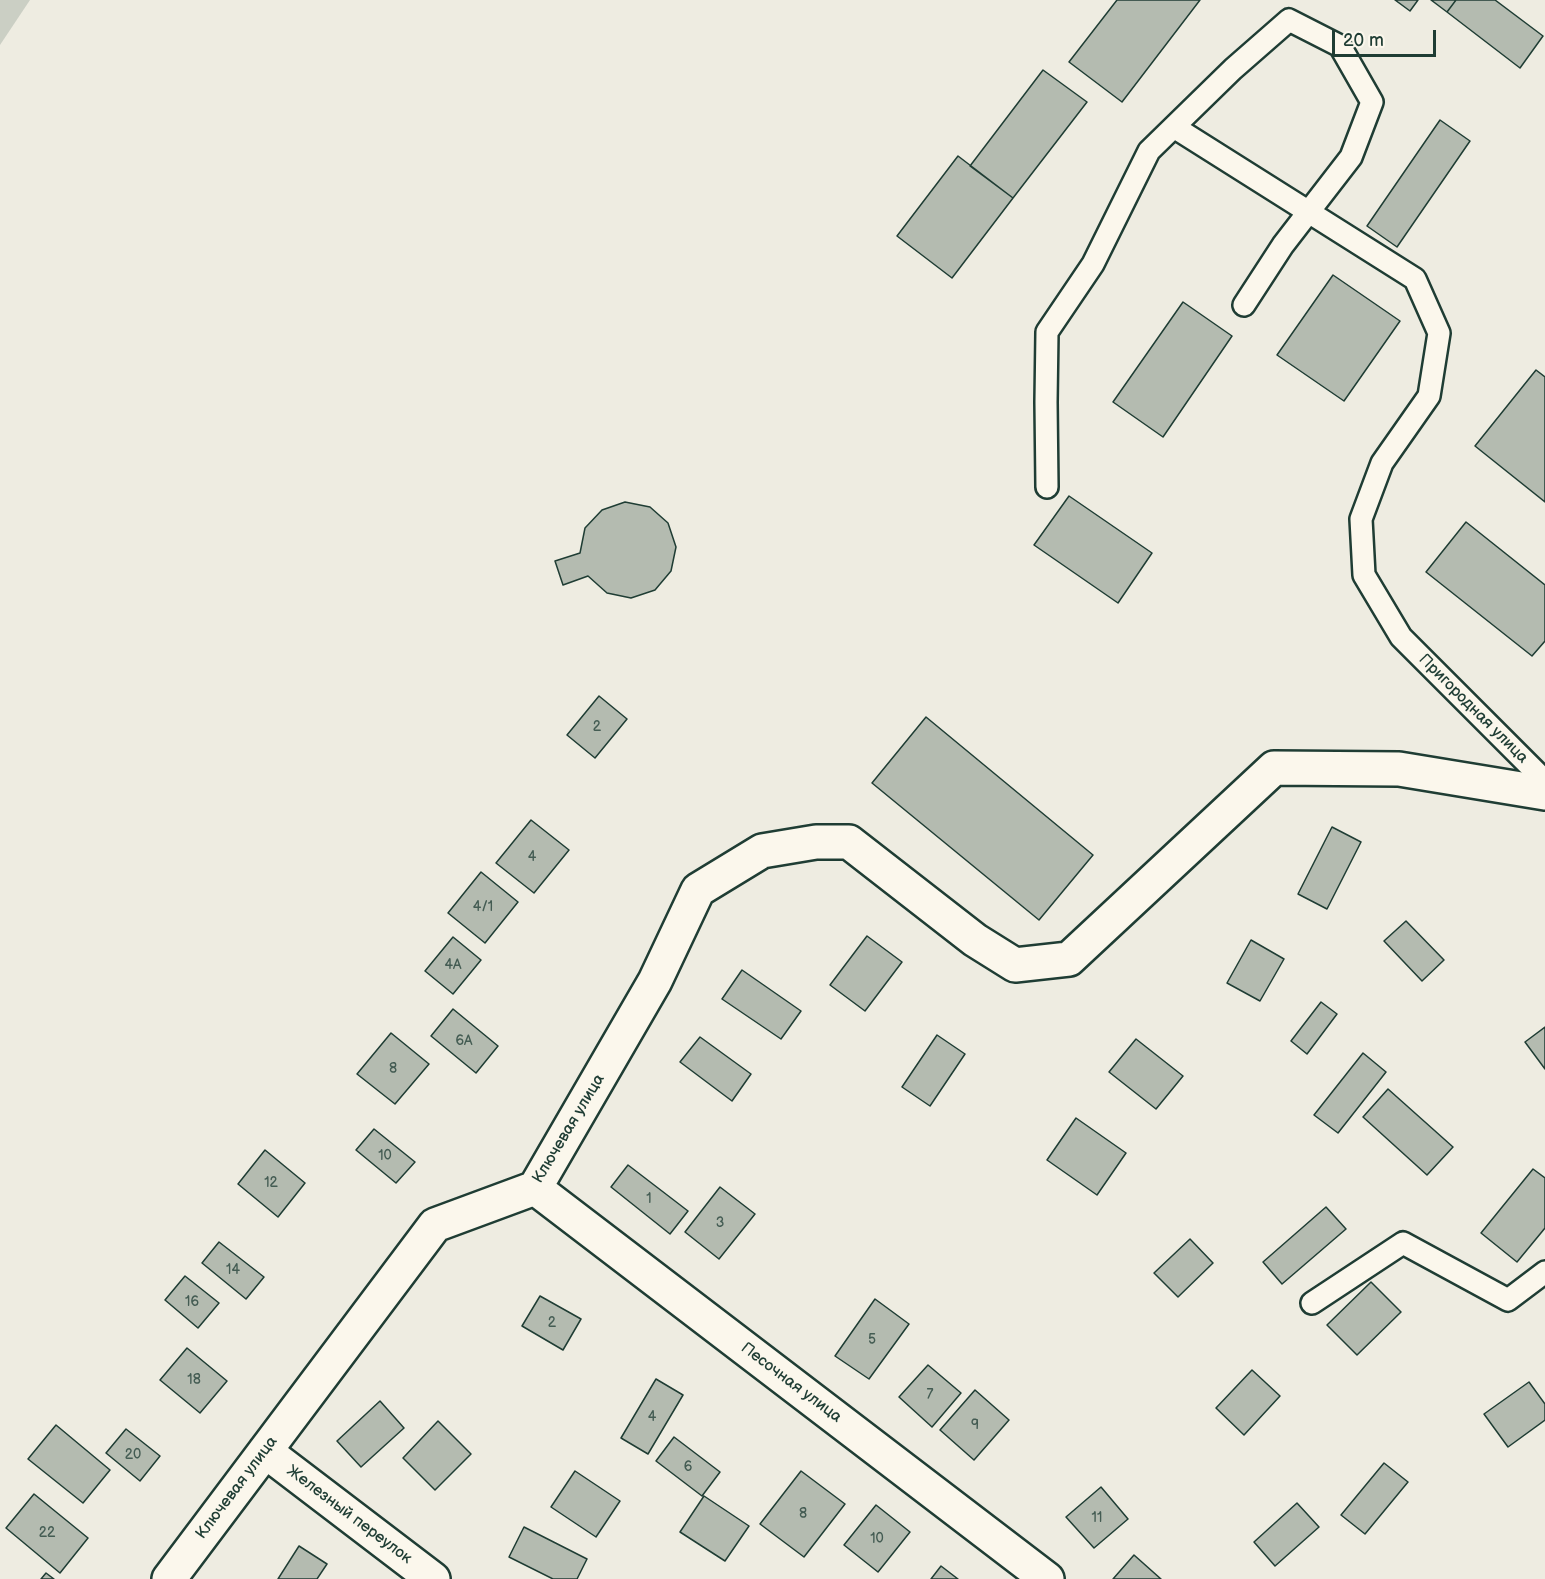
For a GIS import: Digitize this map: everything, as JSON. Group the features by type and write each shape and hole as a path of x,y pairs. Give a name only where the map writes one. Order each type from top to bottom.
{"street":[{"name":"Ключевая улица","path":"169,1579 435,1225 535,1188 655,981 698,890 762,851 816,842 849,842 975,940 1015,965 1069,959 1274,768 1399,770 1545,793"},
{"name":"Песочная улица","path":"535,1188 1047,1579"},
{"name":"Железный переулок","path":"265,1451 434,1579"}],"lane":[{"path":"1047,487 1047,332 1093,264 1149,151 1233,69 1289,20 1340,46 1372,102 1351,157 1283,245 1244,304"},
{"name":"Пригородная улица","path":"1174,127 1415,279 1439,333 1429,396 1382,463 1361,519 1364,575 1401,637 1545,781"},
{"path":"1312,1303 1403,1243 1508,1300 1545,1272"}],"shaded area":[{"path":"0,0 30,0 0,45"}],"building":[{"path":"1117,0 1200,0 1122,102 1069,62"},
{"path":"1395,0 1418,0 1410,11"},
{"path":"1431,0 1456,0 1447,12"},
{"path":"1456,0 1495,0 1543,36 1520,68 1447,12"},
{"path":"1043,70 1087,102 1013,198 970,166"},
{"path":"1440,120 1470,141 1397,247 1367,226"},
{"path":"958,156 1013,198 952,278 897,236"},
{"path":"1333,275 1400,321 1344,401 1277,355"},
{"path":"1183,302 1232,336 1163,437 1113,402"},
{"path":"1536,370 1545,377 1545,502 1475,446"},
{"path":"1069,496 1152,553 1118,603 1034,545"},
{"path":"625,502 650,507 668,523 676,547 671,571 655,590 631,598 607,593 588,576 563,585 555,561 580,553 585,528 602,510"},
{"path":"1466,522 1545,585 1545,641 1532,656 1426,572"},
{"path":"599,696 627,719 595,758 567,735"},
{"path":"926,717 1093,855 1039,920 872,783"},
{"path":"531,820 569,850 534,893 496,863"},
{"path":"1332,827 1361,842 1327,909 1298,894"},
{"path":"481,872 518,902 485,943 448,913"},
{"path":"1406,921 1444,960 1422,981 1384,941"},
{"path":"867,936 902,962 865,1011 830,985"},
{"path":"453,937 481,960 453,994 425,971"},
{"path":"1251,940 1284,959 1260,1001 1227,983"},
{"path":"742,970 801,1011 781,1039 722,999"},
{"path":"1321,1002 1337,1014 1307,1054 1291,1041"},
{"path":"453,1009 498,1046 476,1073 431,1036"},
{"path":"1545,1027 1545,1069 1525,1042"},
{"path":"391,1033 429,1064 395,1104 357,1074"},
{"path":"937,1035 965,1054 930,1106 902,1087"},
{"path":"700,1037 751,1074 732,1101 680,1062"},
{"path":"1136,1039 1183,1076 1156,1109 1109,1072"},
{"path":"1363,1053 1386,1072 1338,1133 1314,1115"},
{"path":"1388,1089 1453,1147 1427,1175 1363,1117"},
{"path":"1076,1118 1126,1153 1097,1195 1047,1160"},
{"path":"374,1129 415,1162 396,1183 356,1150"},
{"path":"265,1150 305,1183 278,1217 238,1184"},
{"path":"628,1165 688,1211 670,1234 611,1187"},
{"path":"1533,1169 1545,1178 1545,1228 1517,1262 1481,1233"},
{"path":"720,1187 755,1214 719,1259 685,1232"},
{"path":"1326,1207 1346,1229 1282,1284 1263,1262"},
{"path":"1190,1239 1213,1263 1178,1297 1154,1273"},
{"path":"219,1242 264,1277 246,1299 202,1263"},
{"path":"185,1276 219,1303 198,1328 165,1300"},
{"path":"1371,1282 1401,1312 1357,1355 1327,1325"},
{"path":"540,1296 581,1319 563,1350 522,1326"},
{"path":"875,1299 909,1324 869,1379 835,1356"},
{"path":"187,1348 227,1381 200,1413 160,1380"},
{"path":"928,1365 961,1393 932,1427 899,1397"},
{"path":"1252,1370 1280,1396 1244,1435 1216,1408"},
{"path":"656,1379 683,1395 648,1454 621,1438"},
{"path":"1529,1382 1545,1404 1545,1420 1508,1447 1484,1414"},
{"path":"975,1390 1009,1420 974,1460 940,1430"},
{"path":"380,1401 404,1428 361,1467 337,1441"},
{"path":"438,1421 471,1454 435,1490 403,1458"},
{"path":"56,1425 110,1470 83,1503 28,1459"},
{"path":"126,1429 160,1456 140,1481 106,1453"},
{"path":"674,1437 720,1472 702,1496 656,1461"},
{"path":"1384,1463 1408,1482 1365,1534 1341,1515"},
{"path":"575,1471 620,1501 596,1537 551,1507"},
{"path":"801,1471 845,1504 804,1557 760,1524"},
{"path":"1101,1487 1128,1519 1094,1548 1066,1517"},
{"path":"34,1494 88,1538 60,1573 6,1528"},
{"path":"704,1496 749,1526 725,1561 680,1532"},
{"path":"1297,1503 1319,1527 1275,1566 1254,1542"},
{"path":"876,1505 910,1532 878,1572 844,1545"},
{"path":"524,1527 587,1559 577,1579 553,1579 509,1557"},
{"path":"299,1546 327,1564 317,1579 278,1579"},
{"path":"1134,1555 1161,1579 1113,1579"},
{"path":"941,1566 958,1579 931,1579"},
{"path":"46,1573 54,1579 41,1579"}]}
